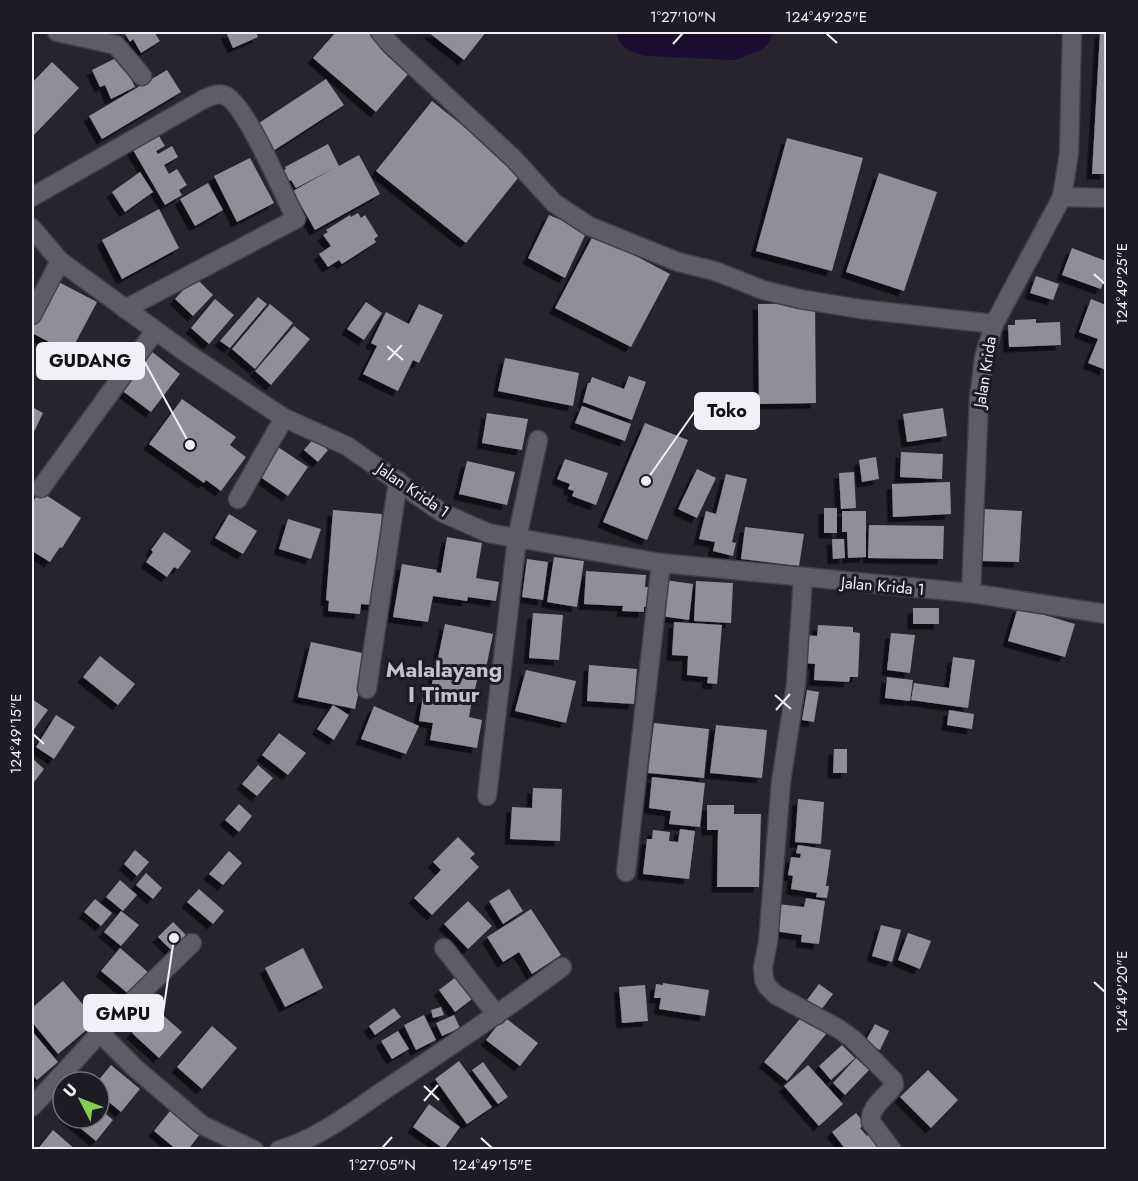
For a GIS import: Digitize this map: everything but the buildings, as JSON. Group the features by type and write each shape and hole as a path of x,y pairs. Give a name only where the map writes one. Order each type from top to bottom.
{"street":[{"path":"57,32 116,45 142,76"},
{"path":"380,32 391,45 514,159 554,203 589,226 678,262 715,271 763,290 800,299 860,309 994,324"},
{"name":"Jalan Krida","path":"971,593 979,398 984,357 994,324 1062,197 1069,153 1072,32"},
{"path":"32,197 204,99 215,94 224,94 233,100 248,122 296,219 125,309"},
{"path":"1062,197 1107,198"},
{"name":"Jalan Krida 1","path":"32,228 60,261 155,331 284,418 347,446 441,512 488,533 661,563 971,593"},
{"path":"32,315 60,261"},
{"path":"41,488 155,331"},
{"path":"238,499 284,418"},
{"path":"487,796 517,538 538,440"},
{"path":"367,689 399,481"},
{"path":"626,872 661,563"},
{"path":"803,578 796,684 781,782 768,942 763,967 764,980 776,995 853,1039 893,1080 894,1085 891,1090 872,1110 870,1116 871,1122 892,1149"},
{"path":"971,593 1107,614"},
{"path":"32,1107 100,1033 192,943"},
{"path":"444,948 497,1015"},
{"path":"279,1149 295,1145 326,1129 497,1015 562,967"},
{"path":"100,1033 135,1068 202,1125 254,1149"}],"waterway":[{"path":"637,32 649,36 732,40 752,32"}],"place":[{"name":"GUDANG","path":"190,445"},
{"name":"Toko","path":"646,481"},
{"name":"GMPU","path":"174,938"}],"district":[{"name":"Malalayang I Timur","path":"444,682"}]}
